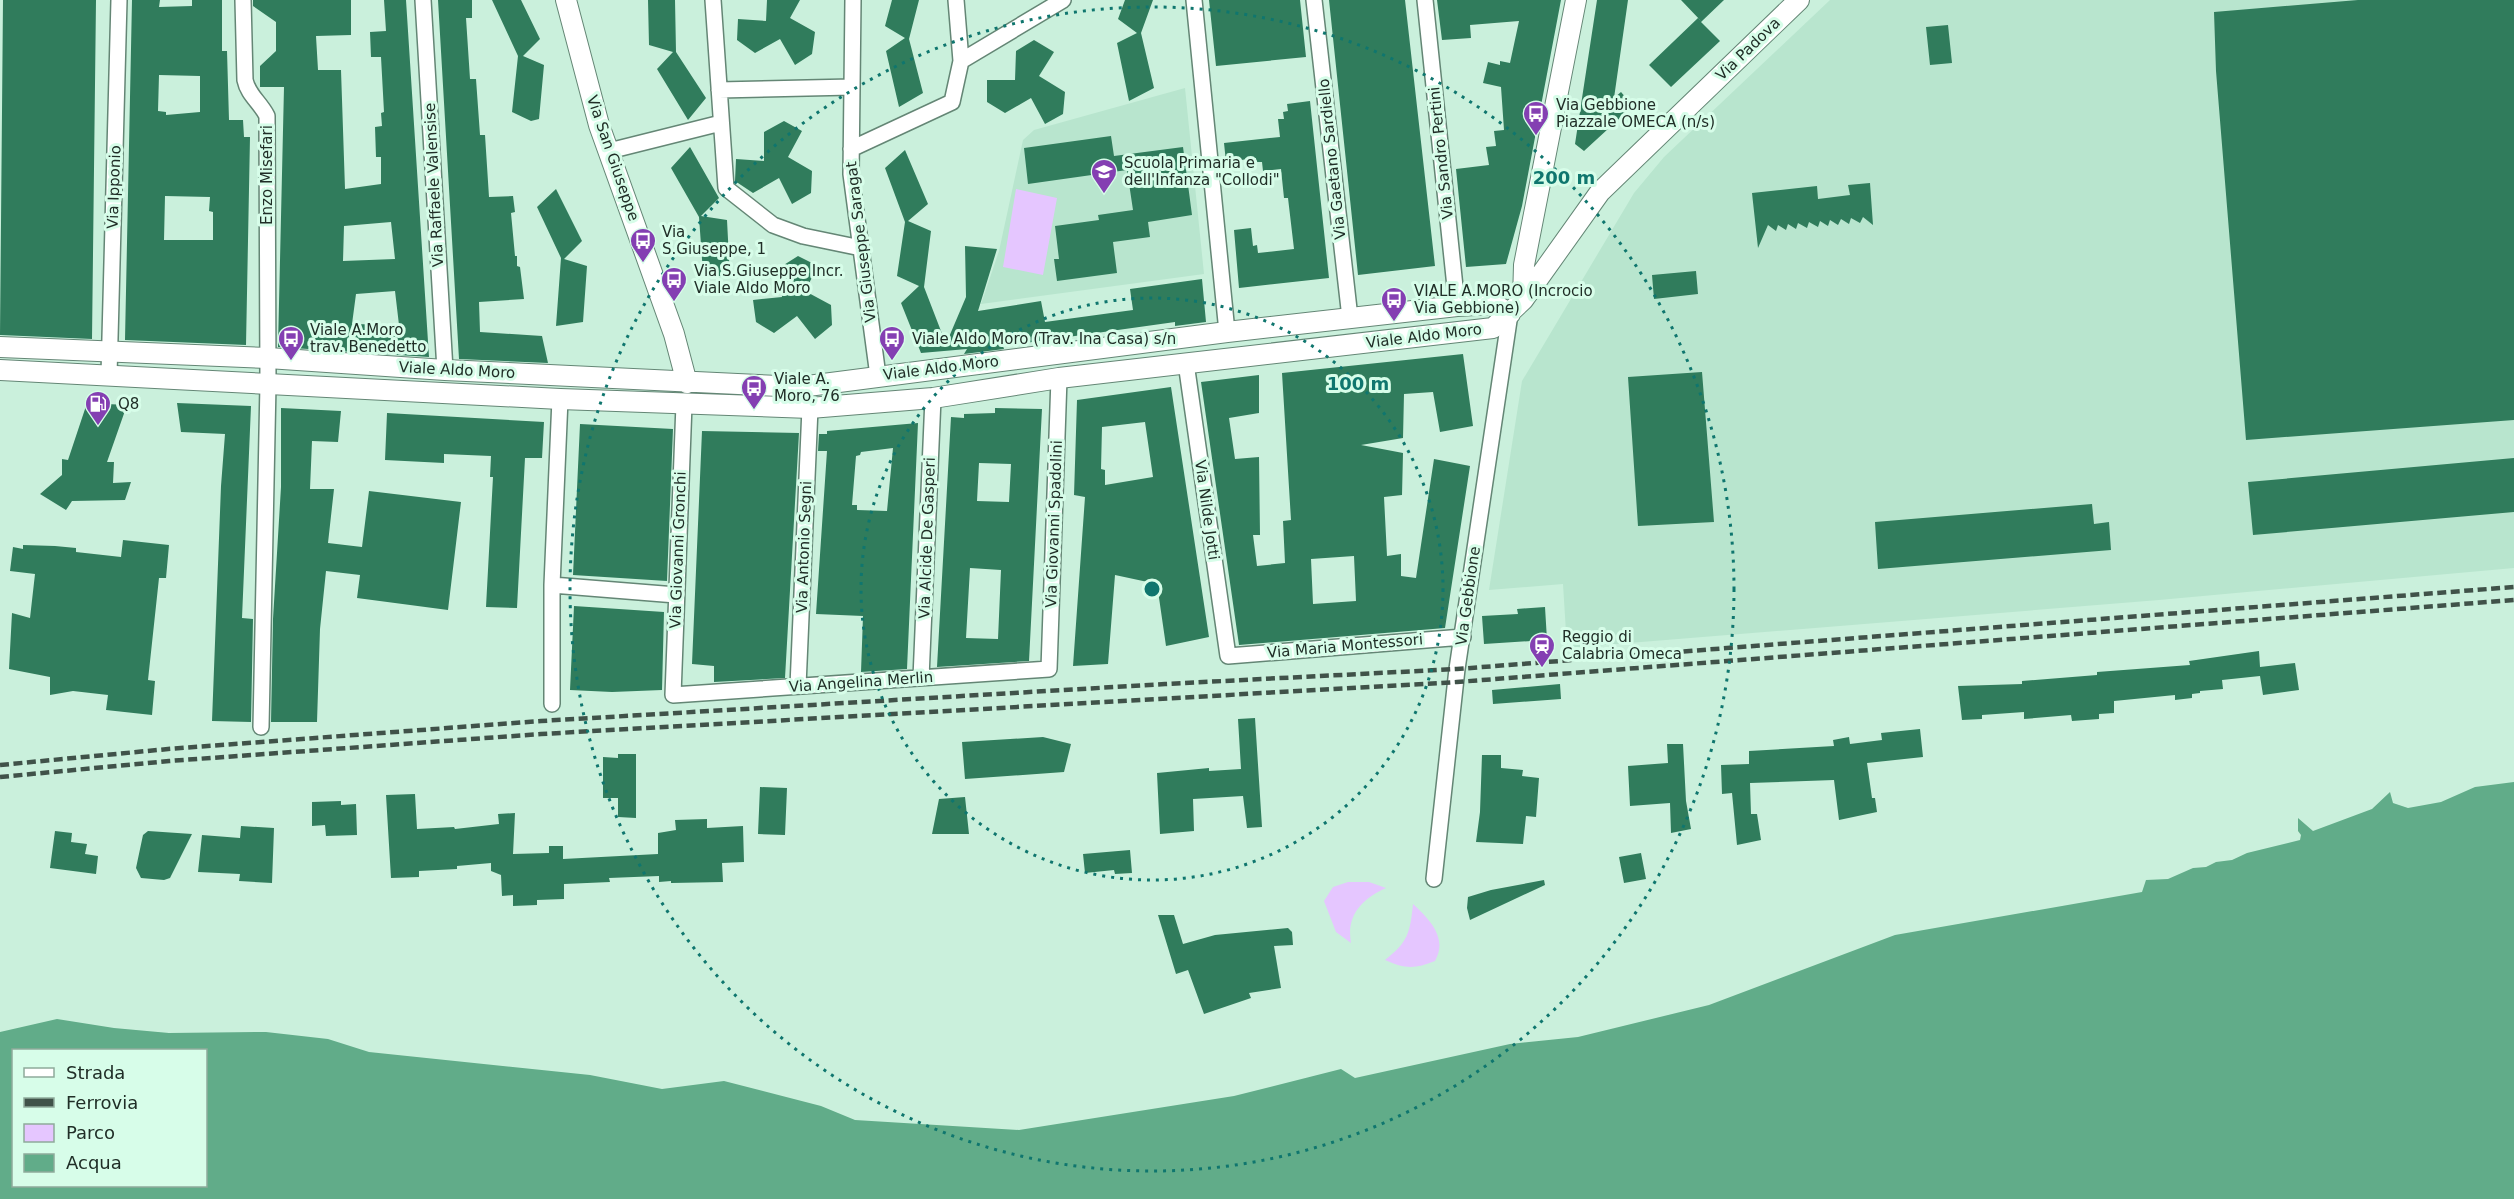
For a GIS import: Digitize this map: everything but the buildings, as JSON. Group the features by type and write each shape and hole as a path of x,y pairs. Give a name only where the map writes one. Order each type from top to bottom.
{"street":[{"name":"Via Ipponio","path":"109,375 119,0"},
{"name":"Enzo Misefari","path":"243,0 245,80 248,92 267,116 268,384 261,727"},
{"name":"Via Raffaele Valensise","path":"423,0 445,370"},
{"name":"Via San Giuseppe","path":"566,0 587,83 674,334 687,382"},
{"path":"713,0 726,188 773,225 803,236 861,248"},
{"name":"Via Giuseppe Saragat","path":"853,0 851,174 878,376"},
{"path":"851,149 952,102 961,61 956,0"},
{"path":"961,61 1063,0"},
{"path":"1194,0 1227,332"},
{"name":"Via Gaetano Sardiello","path":"1314,0 1350,318"},
{"name":"Via Sandro Pertini","path":"1425,0 1457,306"},
{"name":"Via Gebbione","path":"1434,879 1462,637 1516,307 1576,0"},
{"name":"Via Padova","path":"1516,307 1600,192 1799,0"},
{"path":"719,90 852,87"},
{"path":"609,151 721,123"},
{"name":"Viale Aldo Moro","path":"0,347 268,358 445,370 800,387 1227,332 1457,306 1494,304 1516,307"},
{"name":"Viale Aldo Moro","path":"0,370 560,399 810,408 933,398 1059,378 1493,328 1516,307"},
{"name":"Via Nilde Jotti","path":"1186,363 1228,656"},
{"name":"Via Giovanni Spadolini","path":"1049,669 1059,378"},
{"name":"Via Alcide De Gasperi","path":"921,678 933,398"},
{"path":"552,705 552,585 560,399"},
{"name":"Via Giovanni Gronchi","path":"673,695 684,404"},
{"name":"Via Antonio Segni","path":"798,686 810,408"},
{"path":"552,585 676,595"},
{"name":"Via Maria Montessori","path":"1228,656 1462,637"},
{"name":"Via Angelina Merlin","path":"673,695 1049,669"}],"shaded area":[{"path":"1830,0 2514,0 2514,568 2159,600 1567,648 1563,584 1489,590 1522,381 1634,193 1664,157"},
{"name":"Scuola Primaria e dell'Infanza \"Collodi\"","path":"1185,88 1204,274 981,304 999,251 1023,140 1034,130"}],"green space":[{"path":"1016,189 1057,198 1043,275 1003,267"},
{"path":"1348,882 1369,882 1386,888 1370,897 1358,909 1351,924 1351,943 1336,932 1324,901 1333,887"},
{"path":"1413,904 1431,923 1439,945 1435,961 1416,967 1398,965 1385,960 1399,948 1406,936 1411,922"}],"water":[{"path":"2514,782 2514,1199 0,1199 0,1032 57,1019 114,1028 169,1033 266,1032 328,1039 369,1052 590,1075 662,1089 724,1081 821,1106 855,1120 1019,1130 1234,1096 1341,1069 1355,1078 1510,1044 1578,1037 1709,1005 1895,935 2142,892 2146,880 2168,879 2193,868 2206,867 2247,853 2300,840 2298,818 2313,831 2372,809 2390,792 2393,803 2408,808 2441,802 2475,787"}],"railway":[{"path":"0,765 168,749 541,721 1457,669 2514,587"},
{"path":"0,777 169,761 541,734 1457,682 2514,600"}],"place":[{"name":"Via Gebbione Piazzale OMECA (n/s)","path":"1536,137"},
{"name":"Scuola Primaria e dell'Infanza \"Collodi\"","path":"1104,195"},
{"name":"Via S.Giuseppe, 1","path":"643,264"},
{"name":"Via S.Giuseppe Incr. Viale Aldo Moro","path":"674,303"},
{"name":"VIALE A.MORO (Incrocio Via Gebbione)","path":"1394,323"},
{"name":"Viale A.Moro trav. Benedetto","path":"291,362"},
{"name":"Viale Aldo Moro (Trav. Ina Casa) s/n","path":"892,362"},
{"name":"Viale A. Moro, 76","path":"754,411"},
{"name":"Q8","path":"98,427"},
{"name":"Reggio di Calabria Omeca","path":"1542,669"}]}
